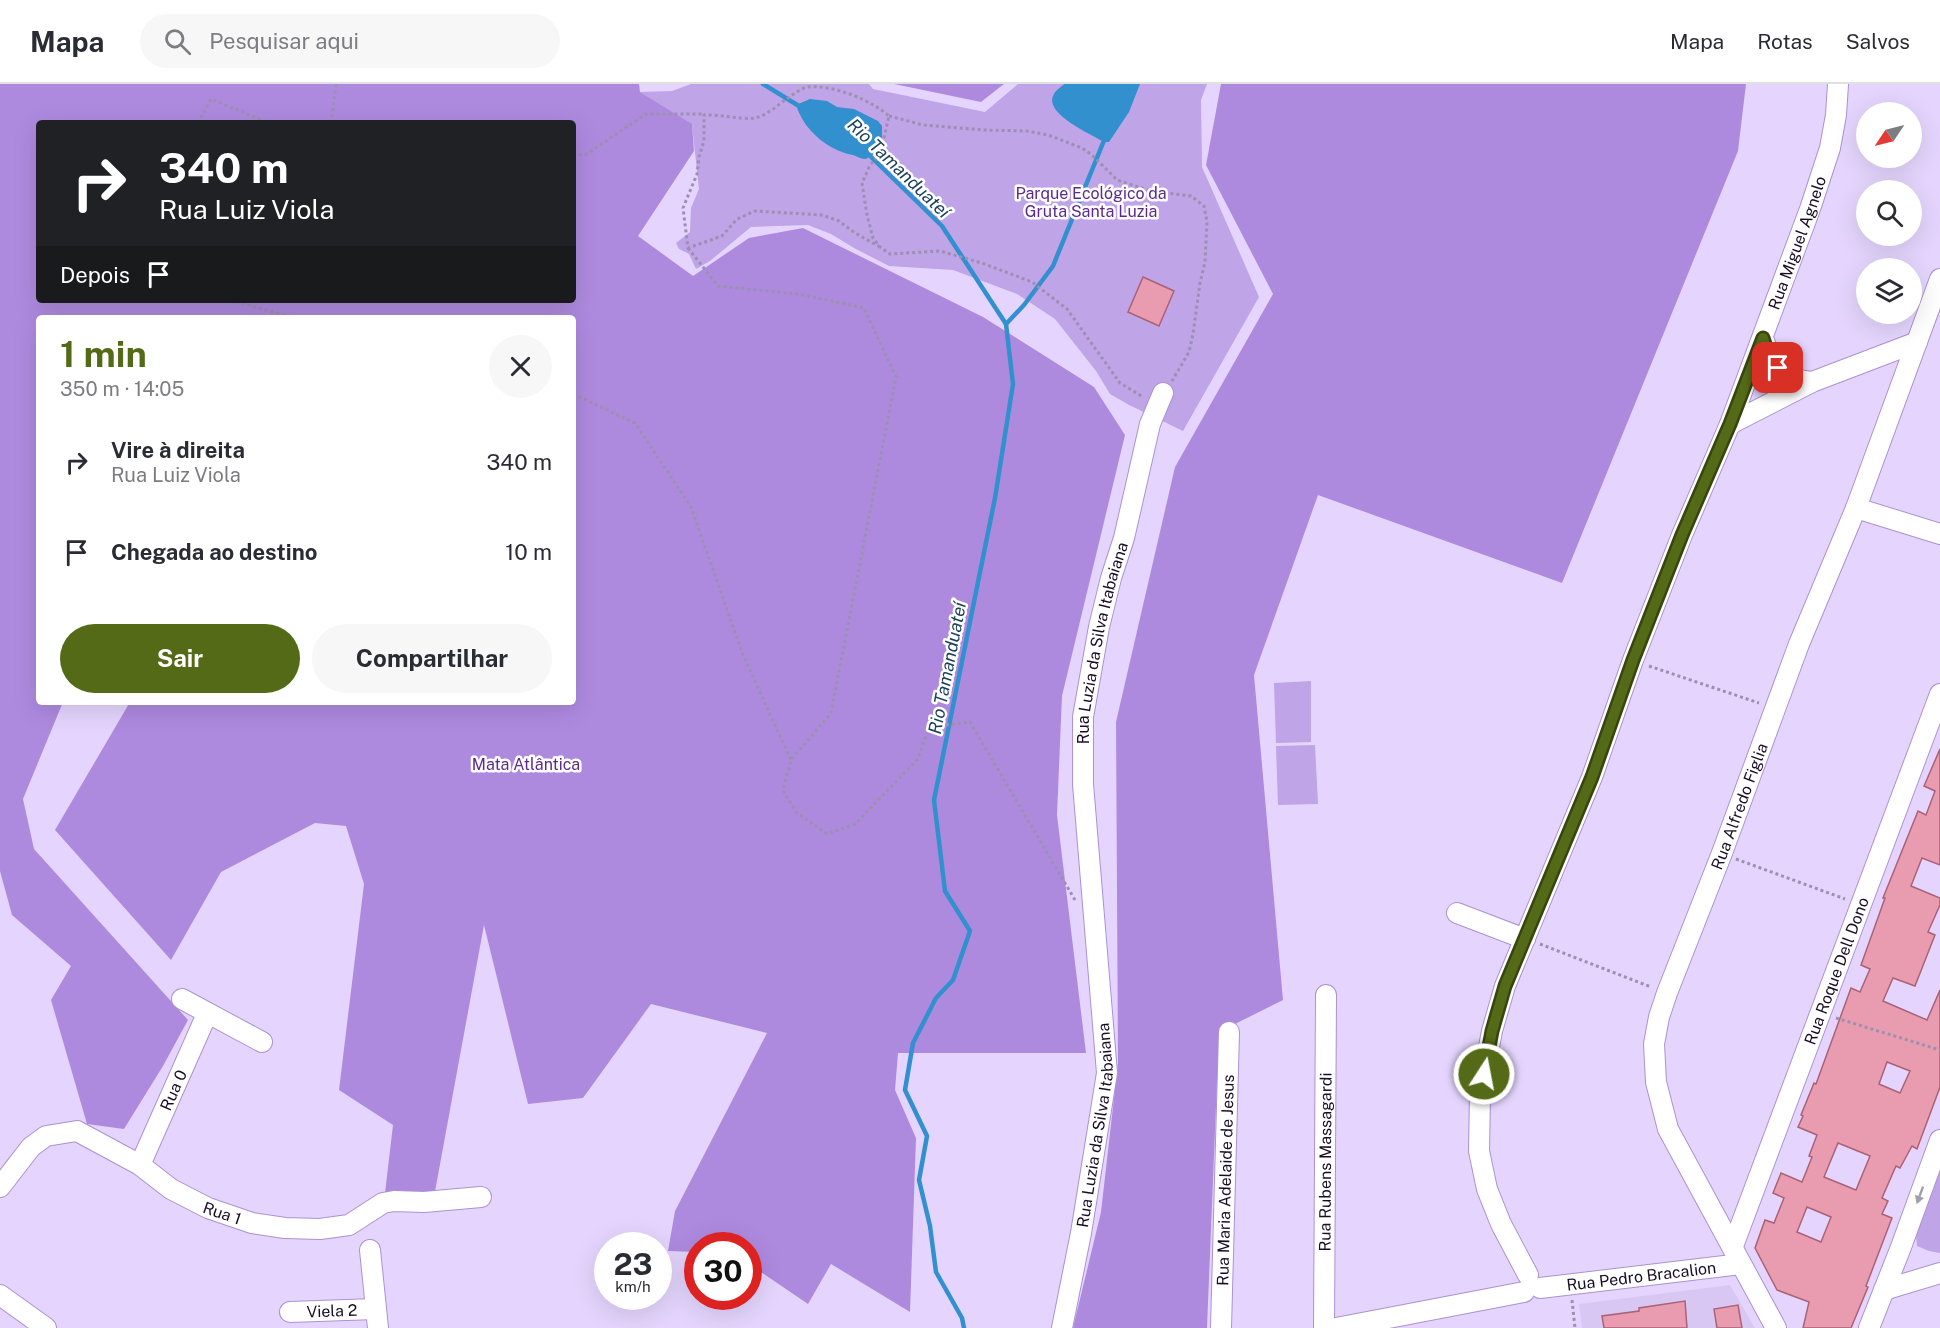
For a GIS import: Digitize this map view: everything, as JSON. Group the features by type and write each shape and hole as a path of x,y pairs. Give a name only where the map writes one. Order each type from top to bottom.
{"street":[{"name":"Rua Miguel Agnelo","path":"1531,1285 1501,1224 1487,1189 1479,1151 1480,1095 1492,1031 1505,986 1592,777 1633,660 1763,338 1830,148 1836,115 1838,84"},
{"name":"Rua Alfredo Figlia","path":"1776,1328 1668,1129 1656,1082 1654,1044 1659,1017 1667,993 1722,854 1799,644 1856,508 1940,279"},
{"path":"1763,338 1769,357 1778,368 1794,379 1812,382"},
{"path":"1730,424 1812,382 1917,342"},
{"name":"Rua Luzia da Silva Itabaiana","path":"1062,1328 1077,1255 1107,1073 1083,784 1083,717 1099,627 1111,578 1124,538 1150,423 1163,393"},
{"path":"1856,508 1940,534"},
{"name":"Rua Roque Dell Dono","path":"1737,1255 1820,1013 1940,694"},
{"path":"1457,913 1525,939"},
{"name":"Rua Rubens Massagardi","path":"1324,1328 1326,995"},
{"path":"182,999 262,1041"},
{"name":"Rua 0","path":"140,1165 207,1014"},
{"name":"Rua Maria Adelaide de Jesus","path":"1221,1328 1229,1032"},
{"name":"Rua 1","path":"0,1187 31,1147 46,1137 77,1131 140,1165 171,1189 208,1208 252,1223 285,1228 320,1229 349,1225 383,1203 481,1197"},
{"path":"1869,1328 1940,1140"},
{"path":"370,1251 377,1318"},
{"name":"Rua Pedro Bracalion","path":"1336,1328 1531,1285 1569,1283 1737,1255"},
{"path":"1884,1290 1940,1274"},
{"path":"0,1295 46,1328"},
{"name":"Viela 2","path":"290,1312 377,1318"}],"path":[{"path":"331,120 336,84"},
{"path":"576,154 585,155 646,114 709,114 754,118 766,113 806,87 827,87 876,105 889,116 923,125 1027,131 1048,135 1082,148 1117,180 1151,191 1191,196 1204,206 1207,222 1205,262 1189,352 1163,393 1146,399 1131,392 1120,383 1067,309 1032,282 1016,274 940,251 890,254 855,234 839,221 822,215 755,211 736,219 722,236 688,248"},
{"path":"200,120 211,99 261,120"},
{"path":"709,114 704,115 704,141 697,174 683,208 688,248 718,285 799,294 864,308 896,377 831,713 791,760 783,790 796,812 827,834 855,824 918,759 929,727 970,722 1078,904"},
{"path":"880,247 873,238 862,183 870,165 880,154 889,116"},
{"path":"241,303 284,315"},
{"path":"576,395 635,423 691,507 743,655 791,760"},
{"path":"1633,660 1775,709"},
{"path":"1722,854 1861,905"},
{"path":"1525,939 1667,993"},
{"path":"1820,1013 1940,1050"},
{"path":"1569,1283 1575,1328"}],"shaded area":[{"path":"1730,1285 1755,1328 1582,1328 1579,1304"}],"green space":[{"name":"Mata Atlântica","path":"0,84 639,84 640,92 692,124 694,151 638,236 693,276 749,238 803,228 983,317 1094,387 1125,435 1062,696 1057,815 1086,1053 898,1053 895,1090 916,1138 910,1312 831,1264 808,1304 762,1273 762,1232 684,1232 684,1252 672,1251 671,1232 675,1211 767,1033 651,1004 583,1098 528,1104 484,925 434,1197 385,1193 393,1125 339,1090 364,884 346,826 315,823 221,872 171,960 55,830 128,705 576,705 576,315 36,315 36,705 62,705 23,799 34,849 188,1020 124,1129 87,1124 51,1000 71,966 12,915 0,871"},
{"name":"Parque Ecológico da Gruta Santa Luzia","path":"691,84 869,84 873,89 985,112 1018,84 1207,84 1201,100 1202,167 1259,297 1183,431 1110,394 1096,371 1055,319 1017,294 953,270 889,266 831,234 808,225 751,227 710,261 696,269 689,254 679,249 676,243 690,232 691,208 699,189 692,125 640,92 672,91"},
{"path":"894,84 1004,84 981,102"},
{"path":"1221,84 1746,84 1738,151 1562,583 1318,495 1254,675 1283,1000 1219,1032 1207,1328 1073,1328 1101,1212 1118,1063 1116,722 1175,467 1273,294 1206,165"},
{"path":"1311,681 1311,742 1276,743 1274,683"},
{"path":"1315,745 1318,804 1278,805 1276,746"},
{"path":"1940,1160 1940,1253 1917,1246 1915,1223"}],"water":[{"path":"1064,84 1140,84 1129,112 1109,142 1104,142 1070,122 1055,108 1052,101 1054,94"},
{"path":"810,99 827,101 837,107 854,109 878,121 882,126 882,137 875,153 866,159 861,158 834,149 818,138 805,123 796,105"}],"building":[{"path":"1143,277 1174,291 1159,326 1128,312"},
{"path":"1940,749 1940,865 1922,858 1911,886 1940,898 1940,905 1928,932 1935,935 1915,986 1893,978 1883,1001 1927,1020 1940,990 1940,1087 1917,1149 1912,1146 1900,1168 1896,1166 1882,1198 1888,1201 1882,1214 1892,1218 1851,1328 1803,1328 1809,1302 1777,1290 1755,1248 1765,1220 1774,1223 1784,1198 1773,1193 1781,1173 1802,1182 1812,1157 1809,1156 1817,1135 1798,1127 1803,1116 1801,1115 1814,1083 1816,1084 1851,988 1860,992 1870,969 1861,965 1885,898 1883,898 1918,811 1926,815 1935,791 1924,786","holes":["1887,1062 1910,1071 1900,1093 1879,1084","1838,1143 1870,1156 1856,1190 1824,1177","1807,1207 1831,1217 1821,1242 1797,1232"]},
{"path":"1685,1301 1687,1328 1604,1328 1602,1316"},
{"path":"1738,1305 1742,1328 1717,1328 1714,1309"}],"waterway":[{"name":"Rio Tamanduateí","path":"763,84 799,106"},
{"path":"1006,324 1024,305 1053,266 1105,138"},
{"name":"Rio Tamanduateí","path":"867,153 942,226 1006,324 1013,384 995,498 934,800 945,891 970,931 953,980 936,998 913,1043 905,1090 927,1136 919,1180 930,1226 936,1272 962,1318 964,1328"}],"route":[{"path":"1484,1074 1492,1031 1505,986 1592,777 1633,660 1763,338 1769,357 1778,368"}]}
